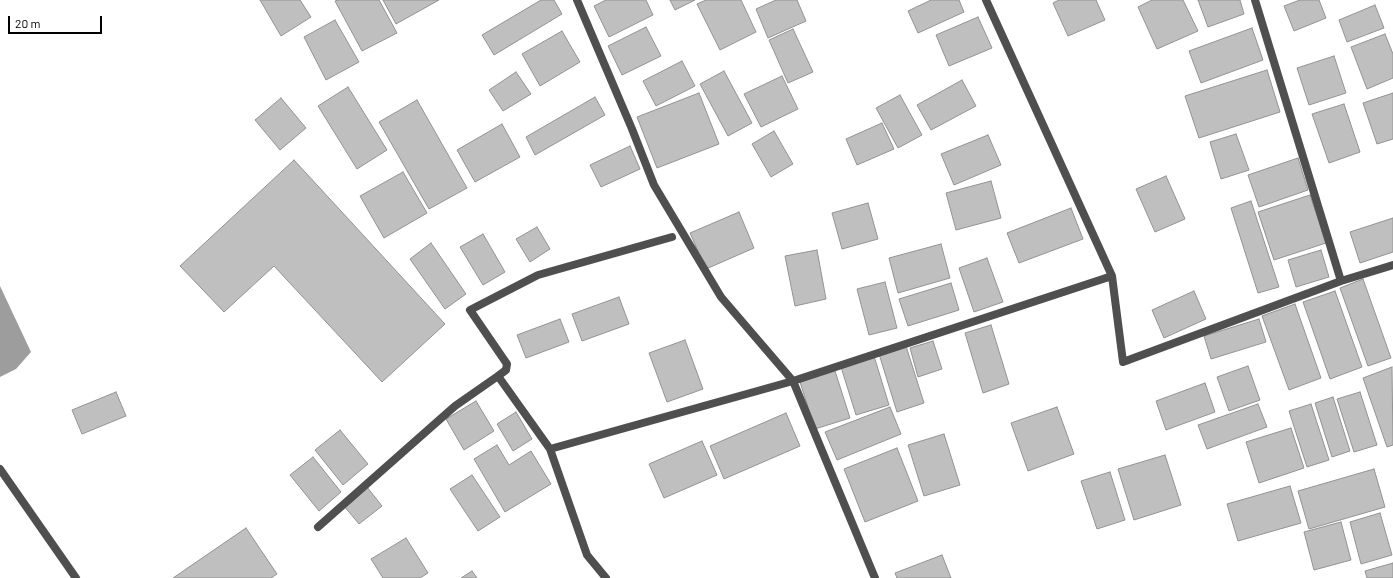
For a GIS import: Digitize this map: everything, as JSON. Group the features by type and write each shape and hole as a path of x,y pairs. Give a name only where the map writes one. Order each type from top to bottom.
{"street":[{"path":"577,0 632,129 654,185 721,297 792,381 875,578"},
{"path":"986,0 1112,276 1123,362 1341,281 1393,265"},
{"path":"1255,0 1341,281"},
{"path":"318,527 454,406 506,370 507,364 470,310 538,275 672,237"},
{"path":"550,449 792,381 1112,276"},
{"path":"498,376 550,449 587,555 606,578"},
{"path":"0,469 76,578"}],"shaded area":[{"path":"0,286 31,352 16,369 0,377"}],"building":[{"path":"260,0 300,0 311,17 281,36"},
{"path":"379,0 397,33 362,51 335,1"},
{"path":"383,0 439,0 396,24"},
{"path":"541,0 554,0 562,14 494,55 482,35"},
{"path":"606,0 646,0 653,15 609,37 594,6"},
{"path":"670,0 695,0 675,10"},
{"path":"706,0 741,0 756,32 720,50 697,4"},
{"path":"776,0 797,0 806,21 768,38 756,9"},
{"path":"931,0 959,0 964,12 918,33 908,11"},
{"path":"1059,0 1096,0 1105,20 1068,36 1053,3"},
{"path":"1152,0 1183,0 1198,31 1157,49 1138,7"},
{"path":"1198,0 1240,0 1244,14 1208,27"},
{"path":"1300,0 1319,0 1326,18 1294,31 1284,6"},
{"path":"1375,5 1384,28 1347,42 1339,20"},
{"path":"978,17 992,48 949,66 936,35"},
{"path":"335,20 359,62 326,80 304,37"},
{"path":"646,27 661,56 622,75 608,46"},
{"path":"1252,28 1263,60 1201,83 1189,51"},
{"path":"793,29 813,72 788,83 769,40"},
{"path":"562,31 580,62 540,86 522,54"},
{"path":"1385,34 1393,54 1393,78 1367,89 1351,47"},
{"path":"1334,56 1346,93 1309,105 1297,68"},
{"path":"682,61 695,86 656,106 643,81"},
{"path":"1267,70 1280,112 1199,138 1185,96"},
{"path":"724,71 752,123 728,136 700,84"},
{"path":"516,72 531,94 503,111 489,90"},
{"path":"782,76 798,109 761,127 744,94"},
{"path":"962,80 976,106 931,130 917,105"},
{"path":"348,87 387,150 357,169 318,106"},
{"path":"699,93 719,144 657,168 637,117"},
{"path":"1393,93 1393,139 1377,144 1363,103"},
{"path":"900,95 922,135 898,148 876,108"},
{"path":"595,97 605,115 535,155 526,137"},
{"path":"281,98 306,128 280,150 255,120"},
{"path":"417,100 467,188 429,209 379,122"},
{"path":"1344,104 1360,152 1329,163 1312,114"},
{"path":"882,123 894,149 857,165 846,139"},
{"path":"502,124 520,157 475,182 457,150"},
{"path":"774,131 793,164 771,177 752,144"},
{"path":"1236,134 1249,170 1221,179 1210,142"},
{"path":"988,135 1001,165 954,185 941,154"},
{"path":"630,146 640,169 601,187 590,165"},
{"path":"1298,158 1308,190 1259,207 1248,175"},
{"path":"294,160 445,324 382,382 274,266 224,312 180,266"},
{"path":"403,172 427,213 384,238 360,196"},
{"path":"1166,176 1185,219 1155,232 1136,189"},
{"path":"991,181 1001,218 956,230 946,193"},
{"path":"1310,195 1326,243 1274,260 1258,212"},
{"path":"1251,201 1279,287 1258,293 1231,208"},
{"path":"868,203 878,239 842,249 832,213"},
{"path":"1071,208 1083,239 1019,263 1007,233"},
{"path":"739,212 754,248 706,269 690,233"},
{"path":"1393,218 1393,252 1360,263 1350,232"},
{"path":"537,227 550,249 530,262 516,239"},
{"path":"483,234 505,272 483,285 460,247"},
{"path":"431,243 466,294 445,309 410,259"},
{"path":"941,244 950,278 898,293 889,258"},
{"path":"817,250 826,299 795,306 785,256"},
{"path":"1321,250 1329,277 1296,287 1288,260"},
{"path":"987,258 1003,302 974,312 959,268"},
{"path":"1363,279 1391,358 1368,366 1340,288"},
{"path":"885,282 897,328 869,335 857,289"},
{"path":"951,283 959,310 908,326 899,299"},
{"path":"1194,291 1206,319 1164,338 1152,310"},
{"path":"1335,291 1362,367 1330,379 1303,302"},
{"path":"619,297 629,324 582,341 572,314"},
{"path":"1295,304 1321,378 1289,390 1262,316"},
{"path":"560,319 569,342 526,358 517,335"},
{"path":"1259,319 1266,342 1211,359 1204,336"},
{"path":"991,325 1009,384 983,393 965,333"},
{"path":"685,340 703,389 667,402 649,353"},
{"path":"933,341 942,369 918,377 910,348"},
{"path":"906,346 924,403 897,412 879,354"},
{"path":"874,356 889,405 856,415 841,367"},
{"path":"1248,366 1260,400 1229,411 1217,377"},
{"path":"1392,367 1393,445 1387,447 1363,378"},
{"path":"835,371 850,418 815,429 800,382"},
{"path":"1205,383 1215,412 1166,430 1156,401"},
{"path":"116,392 126,416 82,434 72,410"},
{"path":"1360,392 1377,445 1354,452 1337,399"},
{"path":"1333,397 1350,451 1332,457 1315,403"},
{"path":"476,401 494,431 464,450 446,419"},
{"path":"1258,404 1267,427 1207,449 1198,425"},
{"path":"1311,404 1329,460 1307,467 1289,411"},
{"path":"890,407 901,434 837,460 825,432"},
{"path":"1057,407 1074,454 1028,471 1011,423"},
{"path":"516,412 532,439 513,451 497,424"},
{"path":"786,413 800,446 724,479 710,446"},
{"path":"1291,428 1304,468 1259,483 1246,442"},
{"path":"340,430 368,464 343,485 315,450"},
{"path":"944,434 960,485 924,496 908,445"},
{"path":"702,441 717,475 664,498 649,464"},
{"path":"497,445 509,465 531,451 551,484 505,512 474,459"},
{"path":"897,448 918,501 865,522 844,469"},
{"path":"1165,455 1181,505 1134,520 1118,469"},
{"path":"313,457 341,492 319,511 290,475"},
{"path":"1374,469 1385,507 1309,529 1298,491"},
{"path":"1110,472 1125,520 1097,529 1081,481"},
{"path":"472,475 500,517 478,531 450,489"},
{"path":"1290,486 1301,523 1238,541 1227,504"},
{"path":"367,487 382,506 359,524 344,506"},
{"path":"1380,513 1392,555 1361,564 1350,522"},
{"path":"1341,522 1351,560 1314,570 1304,532"},
{"path":"246,528 277,574 271,578 173,578"},
{"path":"406,538 428,573 420,578 383,578 371,559"},
{"path":"942,555 951,578 897,578 895,573"},
{"path":"1393,563 1393,578 1367,578 1365,571"},
{"path":"472,571 477,578 461,578"}]}
